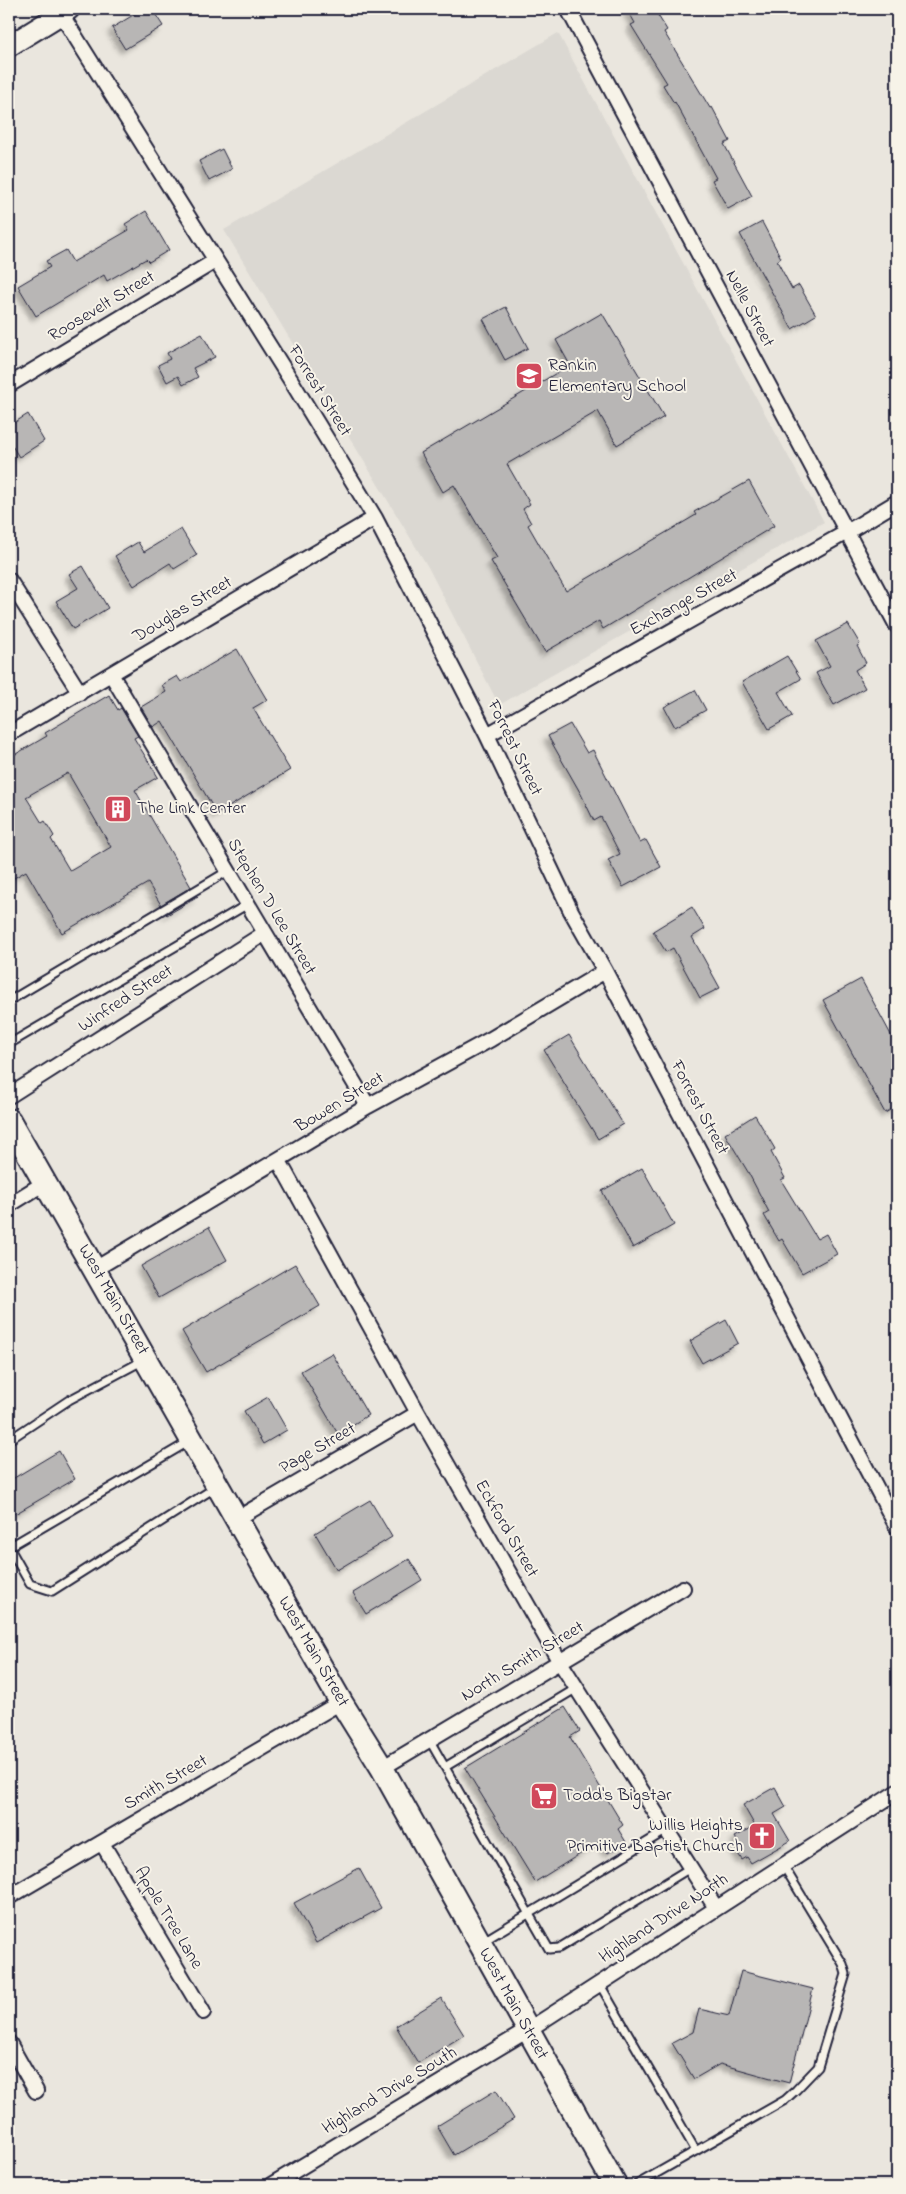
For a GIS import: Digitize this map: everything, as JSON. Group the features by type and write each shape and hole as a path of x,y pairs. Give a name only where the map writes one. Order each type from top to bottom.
{"main road":[{"name":"West Main Street","path":"9,1120 238,1518 341,1702 382,1768 615,2185"}],"street":[{"name":"Nelle Street","path":"568,9 897,626"},
{"path":"9,46 63,10"},
{"name":"Forrest Street","path":"63,10 215,261 375,518 488,735 571,911 605,971 897,1526"},
{"name":"Roosevelt Street","path":"9,385 215,261"},
{"name":"Exchange Street","path":"488,735 897,502"},
{"name":"Douglas Street","path":"9,734 375,518"},
{"path":"9,580 80,693"},
{"name":"Stephen D Lee Street","path":"111,674 368,1106"},
{"name":"Winfred Street","path":"9,1096 265,933"},
{"name":"Bowen Street","path":"94,1269 279,1161 368,1106 490,1039 605,971"},
{"name":"Eckford Street","path":"279,1161 418,1413 560,1662 716,1908"},
{"path":"9,1205 46,1182"},
{"name":"Page Street","path":"238,1518 418,1413"},
{"name":"North Smith Street","path":"382,1768 683,1588"},
{"name":"Smith Street","path":"9,1897 341,1702"},
{"name":"Highland Drive North","path":"528,2030 897,1792"},
{"name":"Apple Tree Lane","path":"102,1842 202,2012"},
{"name":"Highland Drive South","path":"271,2185 528,2030"},
{"path":"9,2043 36,2091"}],"lane":[{"path":"9,1000 228,871"},
{"path":"9,1044 248,904"},
{"path":"9,1440 69,1400 146,1359"},
{"path":"192,1440 9,1547 30,1584 52,1591 218,1485"},
{"path":"446,1767 577,1688"},
{"path":"430,1741 549,1948 558,1948 690,1868"},
{"path":"480,1944 667,1830"},
{"path":"636,2185 785,2100 818,2067 846,1974 843,1964 783,1865"},
{"path":"600,1983 696,2151"}],"shaded area":[{"name":"Rankin Elementary School","path":"558,33 824,522 499,705 428,567 224,230"}],"building":[{"path":"143,9 152,9 163,26 125,49 112,28"},
{"path":"627,9 654,9 667,30 664,32 710,108 712,107 730,141 724,144 752,196 728,209 712,180 716,178 675,102 663,85 667,83 631,25 635,23"},
{"path":"222,149 232,169 209,181 199,161"},
{"path":"146,211 169,250 149,262 146,259 107,281 104,275 36,316 18,286 50,267 46,261 66,250 73,262 129,230 125,224"},
{"path":"762,222 781,258 777,261 792,289 799,285 816,315 792,329 740,234"},
{"path":"506,307 528,348 505,360 483,319"},
{"path":"602,313 664,417 617,445 598,411 507,464 530,504 523,509 531,523 528,525 566,591 696,515 694,512 749,481 774,526 603,629 599,621 545,652 491,561 497,558 454,485 443,492 421,453 570,365 556,340"},
{"path":"202,334 215,357 193,368 198,377 183,385 178,376 167,382 158,365 170,359 167,353"},
{"path":"28,414 44,441 19,457 9,441 9,426"},
{"path":"181,529 197,555 174,569 170,563 134,586 115,556 138,542 144,552"},
{"path":"83,566 108,608 73,629 56,601 78,588 69,574"},
{"path":"848,624 860,644 857,646 866,663 855,670 865,688 834,705 816,673 830,666 816,641"},
{"path":"237,649 267,700 253,708 290,770 217,814 162,721 153,727 141,707 166,692 162,685 177,676 181,682"},
{"path":"787,656 801,679 778,692 792,716 769,729 742,682"},
{"path":"695,690 706,710 675,727 664,707"},
{"name":"The Link Center","path":"109,695 118,710 121,708 138,736 134,738 158,777 135,790 191,887 161,905 148,883 62,933 26,871 9,881 9,758 47,736 45,733","holes":["68,773 111,847 70,871 51,839 54,836 45,821 42,823 26,797"]},
{"path":"570,724 587,753 593,750 640,843 646,840 661,867 623,887 608,860 620,854 601,817 594,821 548,736"},
{"path":"197,896 198,897 166,914"},
{"path":"692,907 705,929 692,937 720,988 700,998 673,948 666,952 653,931"},
{"path":"861,979 897,1046 897,1106 885,1113 823,1000"},
{"path":"569,1035 623,1124 598,1139 544,1050"},
{"path":"755,1115 775,1149 771,1152 785,1178 781,1180 817,1239 826,1234 837,1254 802,1273 782,1239 779,1241 764,1215 769,1212 725,1134"},
{"path":"642,1168 674,1225 633,1248 602,1191"},
{"path":"209,1227 227,1260 159,1298 141,1266"},
{"path":"295,1264 320,1306 206,1372 182,1331"},
{"path":"726,1320 738,1343 702,1363 690,1341"},
{"path":"332,1353 368,1415 338,1434 301,1371"},
{"path":"268,1397 287,1430 263,1444 244,1411"},
{"path":"59,1451 75,1479 15,1514 9,1503 9,1481"},
{"path":"370,1500 392,1537 337,1570 315,1533"},
{"path":"409,1559 422,1580 366,1614 353,1593"},
{"name":"Todd's Bigstar","path":"565,1707 580,1731 570,1737 623,1825 618,1829 626,1842 608,1853 601,1841 535,1882 465,1768"},
{"path":"775,1787 786,1807 774,1814 790,1841 751,1863 747,1857 742,1860 734,1847 739,1844 735,1837 755,1826 743,1805"},
{"path":"359,1868 381,1908 316,1943 294,1903"},
{"path":"741,1971 813,1989 789,2083 720,2064 694,2079 672,2043 693,2032 699,2009 729,2016"},
{"path":"441,1998 464,2035 418,2063 396,2026"},
{"path":"496,2090 514,2119 454,2155 437,2126"}],"place":[{"name":"Rankin Elementary School","path":"529,376"},
{"name":"The Link Center","path":"118,809"},
{"name":"Todd's Bigstar","path":"544,1796"},
{"name":"Willis Heights Primitive Baptist Church","path":"762,1836"}]}
